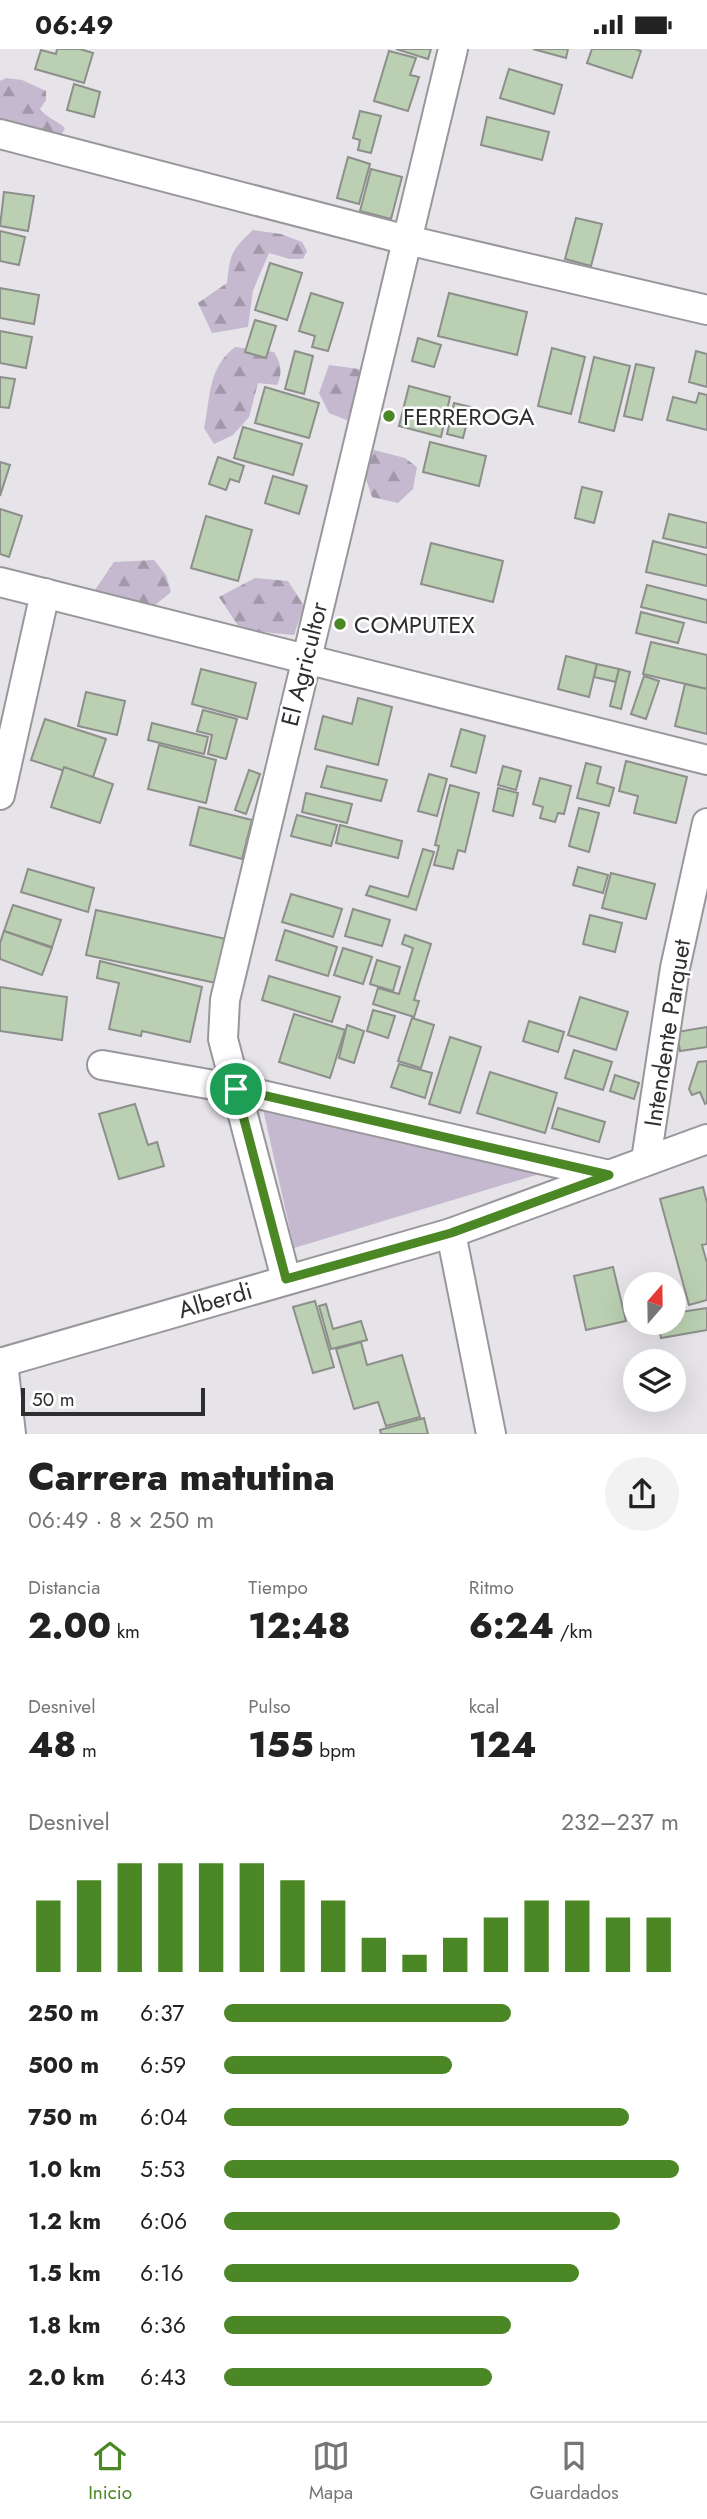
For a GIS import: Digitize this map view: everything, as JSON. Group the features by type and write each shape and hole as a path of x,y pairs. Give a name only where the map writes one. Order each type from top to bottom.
{"street":[{"name":"El Agricultor","path":"286,1279 223,1039 225,1000 453,49"},
{"path":"0,134 407,240 707,310"},
{"path":"0,582 707,760"},
{"path":"0,795 45,593"},
{"name":"Intendente Parquet","path":"646,1160 675,968 707,823"},
{"path":"102,1065 236,1089 609,1175"},
{"name":"Alberdi","path":"2,1362 451,1233 707,1139"},
{"path":"451,1233 491,1434"},
{"path":"2,1362 12,1434"}],"green space":[{"path":"6,78 22,80 46,91 46,100 40,109 65,128 59,139 0,125 0,81"},
{"path":"253,230 281,234 302,242 307,251 303,259 290,259 269,253 253,290 248,327 212,333 198,303 227,283 233,253"},
{"path":"235,347 274,352 281,372 277,385 258,383 249,417 233,435 214,444 204,428 212,384 219,365"},
{"path":"329,365 359,369 369,379 356,424 329,413 319,393"},
{"path":"374,450 405,458 417,467 413,489 398,503 372,497 364,473"},
{"path":"154,560 166,575 171,592 149,610 121,605 95,590 114,562"},
{"path":"255,578 288,581 304,606 294,635 241,630 219,597"},
{"path":"263,1109 549,1171 294,1248"}],"building":[{"path":"57,49 80,49 93,53 84,83 35,69 41,50 56,54"},
{"path":"396,49 431,49 428,59"},
{"path":"533,49 568,49 566,58"},
{"path":"592,49 641,51 632,78 587,63"},
{"path":"389,51 416,58 410,75 419,77 408,111 374,101"},
{"path":"509,69 562,85 554,114 500,98"},
{"path":"74,84 100,92 94,117 67,110"},
{"path":"360,111 381,116 371,153 358,150 360,140 353,138"},
{"path":"487,117 549,132 542,160 481,145"},
{"path":"348,157 370,164 359,204 337,198"},
{"path":"371,169 402,177 391,219 360,211"},
{"path":"4,192 34,196 28,231 0,226"},
{"path":"576,218 602,224 591,266 565,259"},
{"path":"0,231 25,237 19,265 0,261"},
{"path":"270,263 302,273 287,320 255,310"},
{"path":"0,288 39,295 34,324 0,318"},
{"path":"311,293 343,303 328,351 312,347 315,336 299,331"},
{"path":"449,293 527,312 517,355 438,336"},
{"path":"255,320 276,326 266,358 245,352"},
{"path":"0,331 32,337 26,368 0,363"},
{"path":"418,338 441,345 434,367 412,361"},
{"path":"552,348 585,357 571,414 538,406"},
{"path":"295,351 313,356 304,394 285,389"},
{"path":"696,351 707,354 707,387 689,382"},
{"path":"594,357 630,366 614,431 579,422"},
{"path":"636,364 654,368 642,420 624,416"},
{"path":"0,377 15,379 9,408 0,407"},
{"path":"409,386 450,397 441,437 399,426"},
{"path":"265,387 319,403 309,438 255,423"},
{"path":"699,393 707,395 707,430 667,420 673,397 696,403"},
{"path":"454,403 471,407 463,438 447,434"},
{"path":"243,427 302,444 293,475 234,458"},
{"path":"430,442 486,456 479,486 423,472"},
{"path":"218,457 244,466 239,482 230,479 226,490 209,484"},
{"path":"0,462 10,465 0,496"},
{"path":"273,476 307,486 299,514 265,503"},
{"path":"582,487 602,492 594,523 575,518"},
{"path":"0,509 22,516 9,557 0,554"},
{"path":"669,514 707,523 707,548 663,538"},
{"path":"206,516 252,530 238,581 191,568"},
{"path":"653,541 707,555 707,586 646,572"},
{"path":"431,543 503,561 493,602 421,584"},
{"path":"647,585 707,600 707,623 641,607"},
{"path":"641,612 684,623 678,643 636,633"},
{"path":"651,642 707,655 707,689 643,674"},
{"path":"566,656 597,664 589,697 558,689"},
{"path":"597,664 619,669 616,682 594,677"},
{"path":"201,669 256,683 247,719 192,704"},
{"path":"619,669 630,672 621,709 610,706"},
{"path":"644,676 659,681 646,719 631,714"},
{"path":"685,684 707,689 707,734 675,726"},
{"path":"86,692 125,701 117,735 78,726"},
{"path":"358,698 392,707 378,765 315,749 323,716 352,724"},
{"path":"203,710 237,719 226,759 208,754 212,735 197,731"},
{"path":"45,719 106,739 92,780 31,760"},
{"path":"152,723 208,737 204,754 148,740"},
{"path":"461,729 485,736 476,773 451,766"},
{"path":"159,745 216,760 206,803 148,789"},
{"path":"626,761 687,777 676,823 634,813 638,796 619,791"},
{"path":"586,763 601,767 597,783 614,788 609,806 577,798"},
{"path":"327,766 387,780 381,801 321,787"},
{"path":"503,766 521,771 516,790 498,785"},
{"path":"64,767 113,784 100,823 51,807"},
{"path":"249,770 260,774 246,814 235,810"},
{"path":"429,774 447,779 437,816 418,811"},
{"path":"540,778 571,786 564,814 558,813 555,822 540,818 543,807 533,804"},
{"path":"450,785 479,793 465,852 458,850 453,869 434,865 439,846 435,845"},
{"path":"498,788 518,793 513,816 493,811"},
{"path":"306,793 352,804 347,823 302,812"},
{"path":"199,807 252,820 242,859 190,845"},
{"path":"579,808 599,813 589,852 569,846"},
{"path":"297,815 337,825 331,846 291,836"},
{"path":"340,825 402,841 398,858 336,843"},
{"path":"423,849 434,852 416,910 366,895 370,886 408,897"},
{"path":"578,867 608,875 603,893 573,885"},
{"path":"28,869 94,888 88,912 21,892"},
{"path":"611,873 655,884 646,919 602,908"},
{"path":"291,894 342,909 333,937 282,922"},
{"path":"13,905 61,920 52,947 4,931"},
{"path":"353,909 390,920 382,946 345,936"},
{"path":"96,910 226,939 216,983 86,955"},
{"path":"590,915 622,923 615,952 583,944"},
{"path":"285,930 337,947 328,976 276,960"},
{"path":"4,931 52,948 42,975 0,959 0,943"},
{"path":"405,935 431,944 414,1000 419,1001 414,1017 373,1004 378,988 399,994 413,948 402,944"},
{"path":"343,948 372,957 363,984 334,975"},
{"path":"377,960 400,967 393,991 370,984"},
{"path":"100,961 202,987 190,1042 142,1031 141,1036 109,1029 119,983 97,978"},
{"path":"269,976 340,997 332,1022 262,1000"},
{"path":"0,987 67,997 62,1040 0,1031"},
{"path":"580,997 628,1012 616,1050 568,1035"},
{"path":"373,1010 395,1016 388,1038 367,1031"},
{"path":"294,1014 345,1030 330,1078 279,1062"},
{"path":"412,1018 434,1025 421,1068 398,1061"},
{"path":"529,1021 564,1032 558,1052 523,1041"},
{"path":"347,1025 364,1031 354,1063 339,1058"},
{"path":"707,1027 707,1047 680,1051 677,1032"},
{"path":"450,1037 481,1047 460,1113 429,1104"},
{"path":"574,1050 612,1062 603,1090 565,1078"},
{"path":"707,1061 705,1104 700,1092 692,1095 689,1089 698,1062"},
{"path":"399,1064 432,1073 425,1098 391,1087"},
{"path":"490,1072 557,1093 545,1133 477,1113"},
{"path":"615,1075 639,1083 634,1099 610,1091"},
{"path":"135,1104 148,1145 157,1142 164,1166 119,1179 99,1114"},
{"path":"558,1108 605,1122 599,1142 552,1128"},
{"path":"703,1187 707,1203 707,1244 702,1245 707,1263 707,1300 689,1305 686,1272 680,1272 660,1199"},
{"path":"613,1267 623,1309 623,1322 586,1330 574,1276"},
{"path":"315,1301 334,1367 313,1373 293,1307"},
{"path":"326,1304 333,1329 361,1321 367,1340 331,1349 319,1306"},
{"path":"707,1308 707,1330 686,1334 686,1311"},
{"path":"361,1342 367,1365 402,1355 420,1417 386,1426 378,1402 354,1409 336,1349"},
{"path":"424,1418 428,1434 381,1434 380,1430"}],"place":[{"name":"FERREROGA","path":"389,416"},
{"name":"COMPUTEX","path":"340,624"}],"route":[{"path":"236,1089 609,1175 451,1233 286,1279 236,1089"}]}
